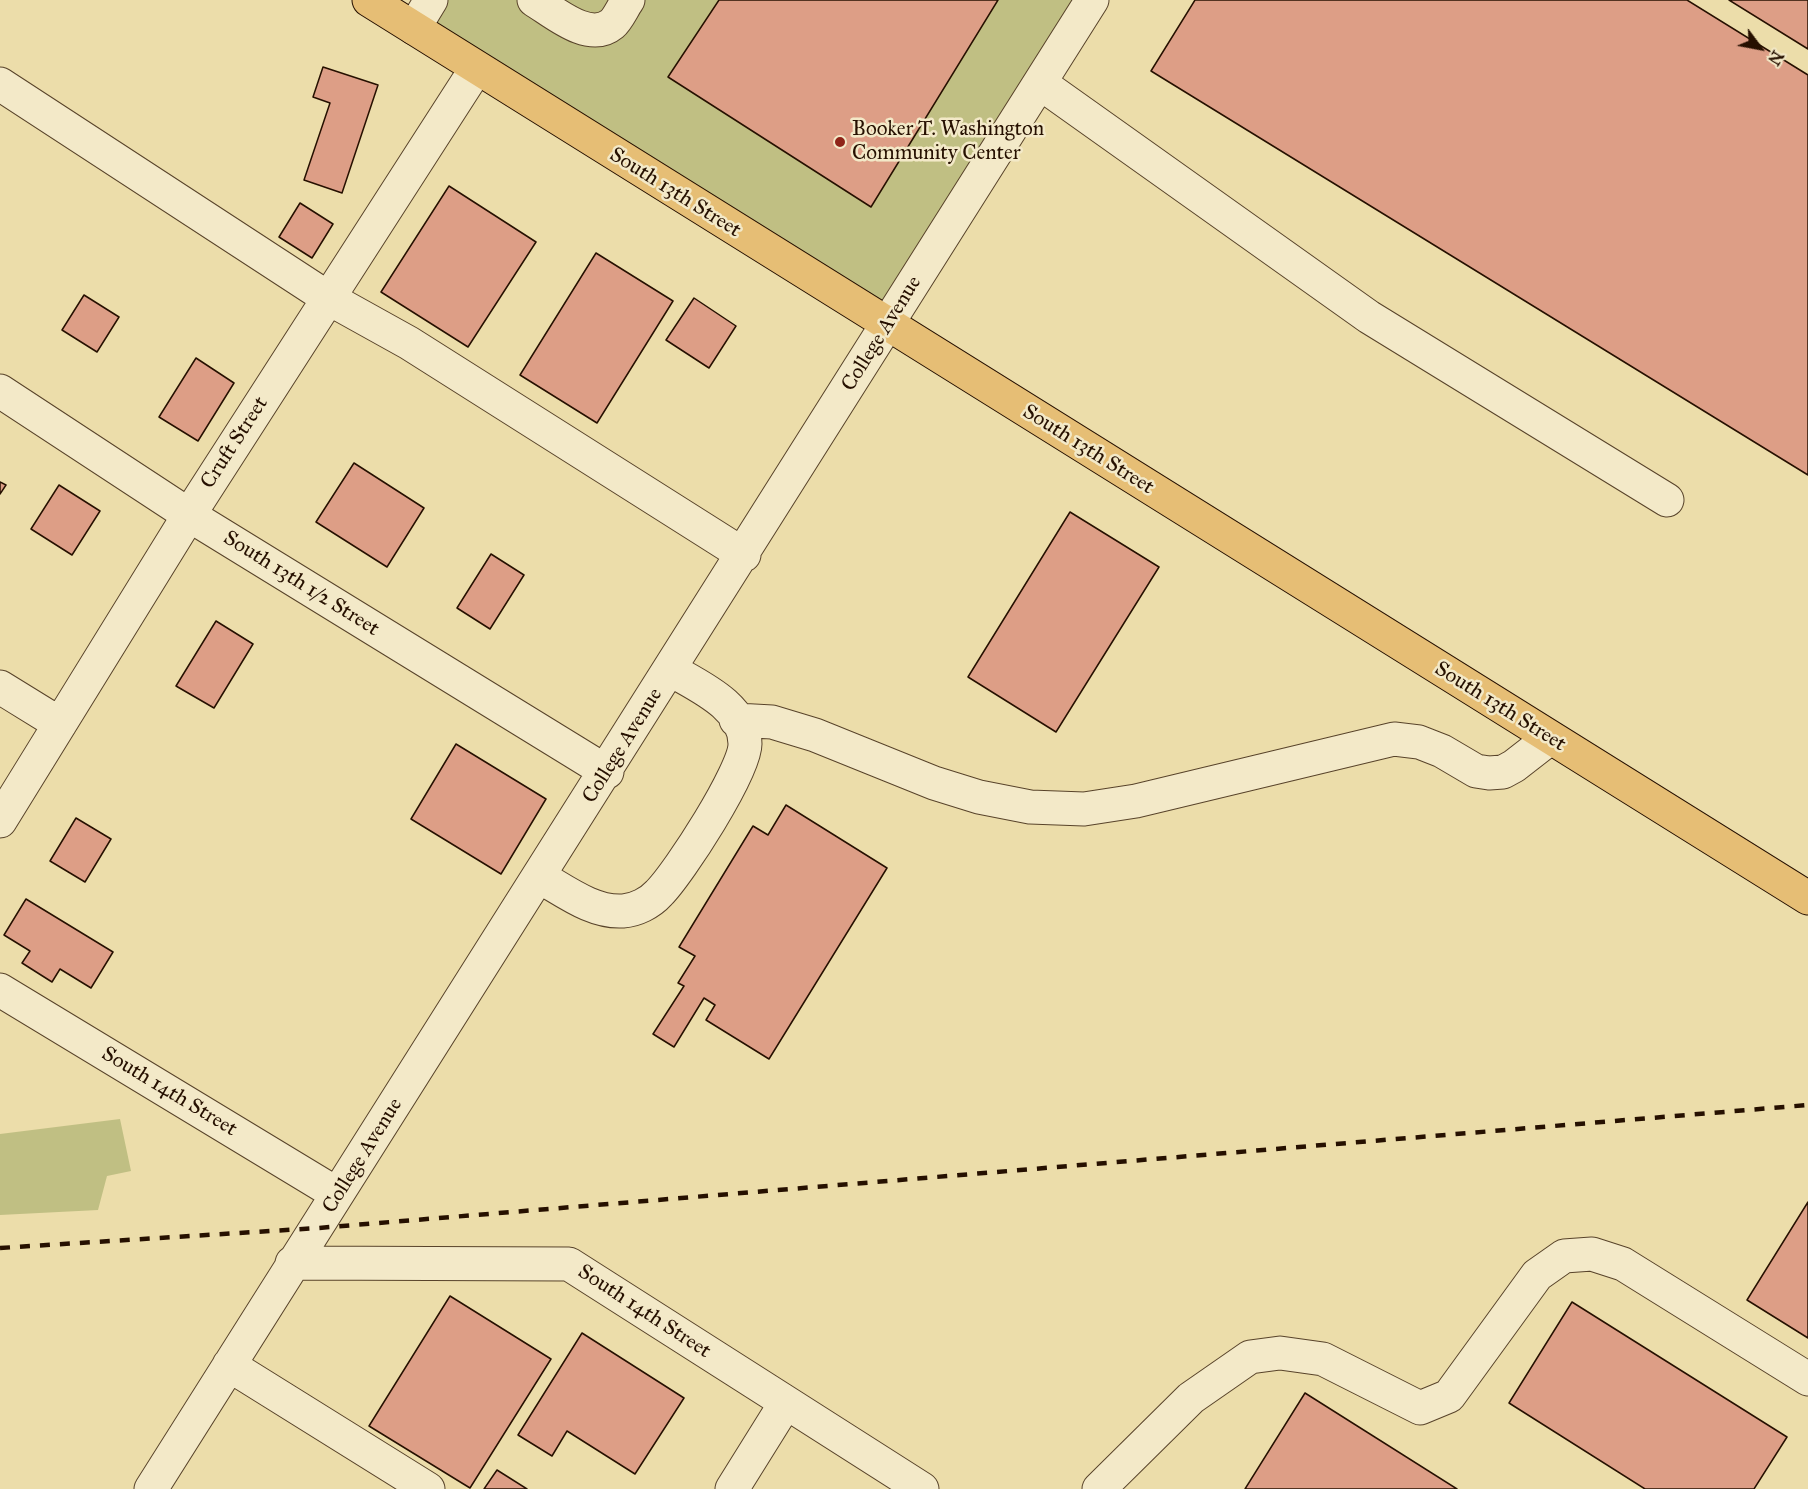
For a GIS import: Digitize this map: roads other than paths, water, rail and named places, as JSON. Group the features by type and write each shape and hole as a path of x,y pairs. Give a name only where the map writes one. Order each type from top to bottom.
{"main road":[{"name":"South 13th Street","path":"369,0 476,69 1808,898"}],"street":[{"path":"414,28 431,0"},
{"path":"534,0 580,28 600,30 612,24 628,0"},
{"name":"College Avenue","path":"151,1489 292,1263 318,1228 337,1194 607,772 1092,0"},
{"name":"Cruft Street","path":"0,821 189,515 476,69"},
{"path":"1040,83 1369,317 1666,500"},
{"path":"0,84 328,298 409,343 744,555"},
{"name":"South 13th 1/2 Street","path":"0,391 189,515 607,772"},
{"path":"540,877 599,909 623,911 642,906 660,893 722,803 741,762 745,743 736,720 716,696 671,670"},
{"path":"0,687 60,724"},
{"path":"736,720 772,722 815,735 934,783 979,797 1030,807 1084,809 1148,798 1394,739 1426,745 1476,771 1503,772 1550,738"},
{"name":"South 14th Street","path":"0,990 337,1194"},
{"path":"1099,1489 1191,1398 1250,1357 1280,1353 1323,1359 1420,1408 1449,1396 1537,1275 1564,1256 1592,1254 1623,1264 1808,1379"},
{"name":"South 14th Street","path":"292,1263 569,1264 785,1404 922,1489"},
{"path":"229,1365 428,1489"},
{"path":"732,1489 785,1404"}],"railway":[{"path":"0,1248 318,1228 1808,1105"}],"place":[{"name":"Booker T. Washington Community Center","path":"840,142"}]}
